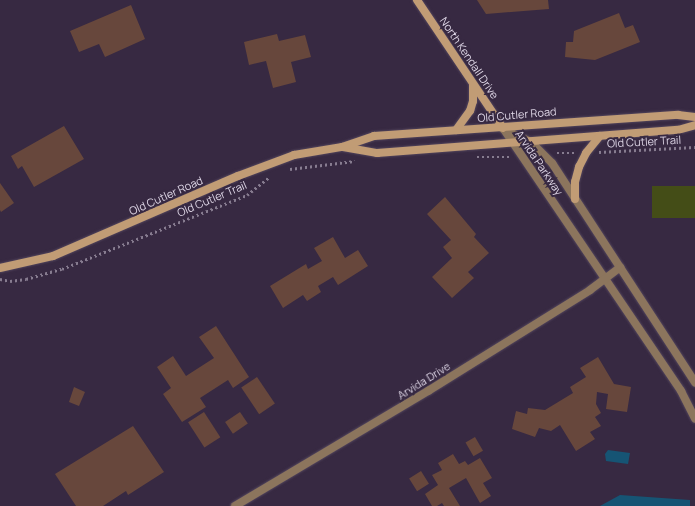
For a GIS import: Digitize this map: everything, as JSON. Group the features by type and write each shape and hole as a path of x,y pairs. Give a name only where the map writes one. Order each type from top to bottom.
{"main road":[{"name":"North Kendall Drive","path":"417,0 503,128"},
{"path":"456,130 470,110 473,101 473,85"},
{"name":"Old Cutler Road","path":"0,268 53,256 238,176 294,155 342,147 374,136 678,115 695,117"},
{"name":"Old Cutler Road","path":"342,147 377,153 678,130 695,124"},
{"path":"575,199 575,182 579,167 586,153 600,136"}],"street":[{"name":"Arvida Parkway","path":"503,128 530,142 552,162 695,382"},
{"name":"Arvida Parkway","path":"503,128 681,391 695,419"},
{"name":"Arvida Drive","path":"235,506 428,392 590,290 620,267"}],"path":[{"name":"Old Cutler Trail","path":"593,153 695,147"},
{"path":"553,154 580,153"},
{"path":"473,157 505,158"},
{"path":"282,172 308,166 361,161"},
{"name":"Old Cutler Trail","path":"0,279 10,282 26,279 62,268 247,195 271,175"}],"green space":[{"path":"652,186 695,186 695,218 652,218"}],"water":[{"path":"608,450 630,453 628,464 606,461 605,454"},
{"path":"620,495 690,500 690,506 600,506"}],"building":[{"path":"477,0 548,0 549,9 486,14"},
{"path":"131,5 145,39 105,57 99,44 79,52 70,31"},
{"path":"619,13 625,28 633,25 640,42 595,60 565,57 566,42 573,42 574,31"},
{"path":"277,34 279,41 305,35 311,57 291,62 296,82 273,88 266,61 249,65 244,42"},
{"path":"64,126 84,159 34,187 22,166 18,169 11,156"},
{"path":"0,183 14,203 1,212 0,210"},
{"path":"445,197 476,234 474,237 489,253 468,272 474,278 452,298 432,277 452,258 443,247 451,240 427,214"},
{"path":"333,237 345,258 358,250 368,266 338,285 333,277 318,286 321,292 307,301 303,295 283,308 270,286 306,264 308,269 322,261 314,248"},
{"path":"216,326 249,377 233,388 228,380 200,398 206,407 182,422 163,394 171,388 157,367 173,356 186,376 214,358 199,337"},
{"path":"598,357 614,384 631,387 627,412 606,409 608,394 597,392 596,404 601,413 595,417 601,426 590,432 595,439 576,451 560,425 551,431 539,428 535,437 512,429 516,411 527,414 528,408 545,410 573,393 570,387 586,377 580,368"},
{"path":"257,377 275,404 259,414 241,388"},
{"path":"74,387 85,392 79,406 69,402"},
{"path":"204,412 220,437 204,448 188,422"},
{"path":"240,412 248,424 233,434 225,422"},
{"path":"133,426 164,472 128,495 126,491 103,506 76,506 55,474"},
{"path":"475,437 483,451 473,456 465,442"},
{"path":"453,454 459,464 465,461 468,465 480,458 492,478 483,483 491,496 480,503 466,478 449,488 460,506 444,506 442,503 437,506 432,506 425,494 438,485 432,475 442,470 438,463"},
{"path":"421,471 429,484 417,491 409,478"}]}
